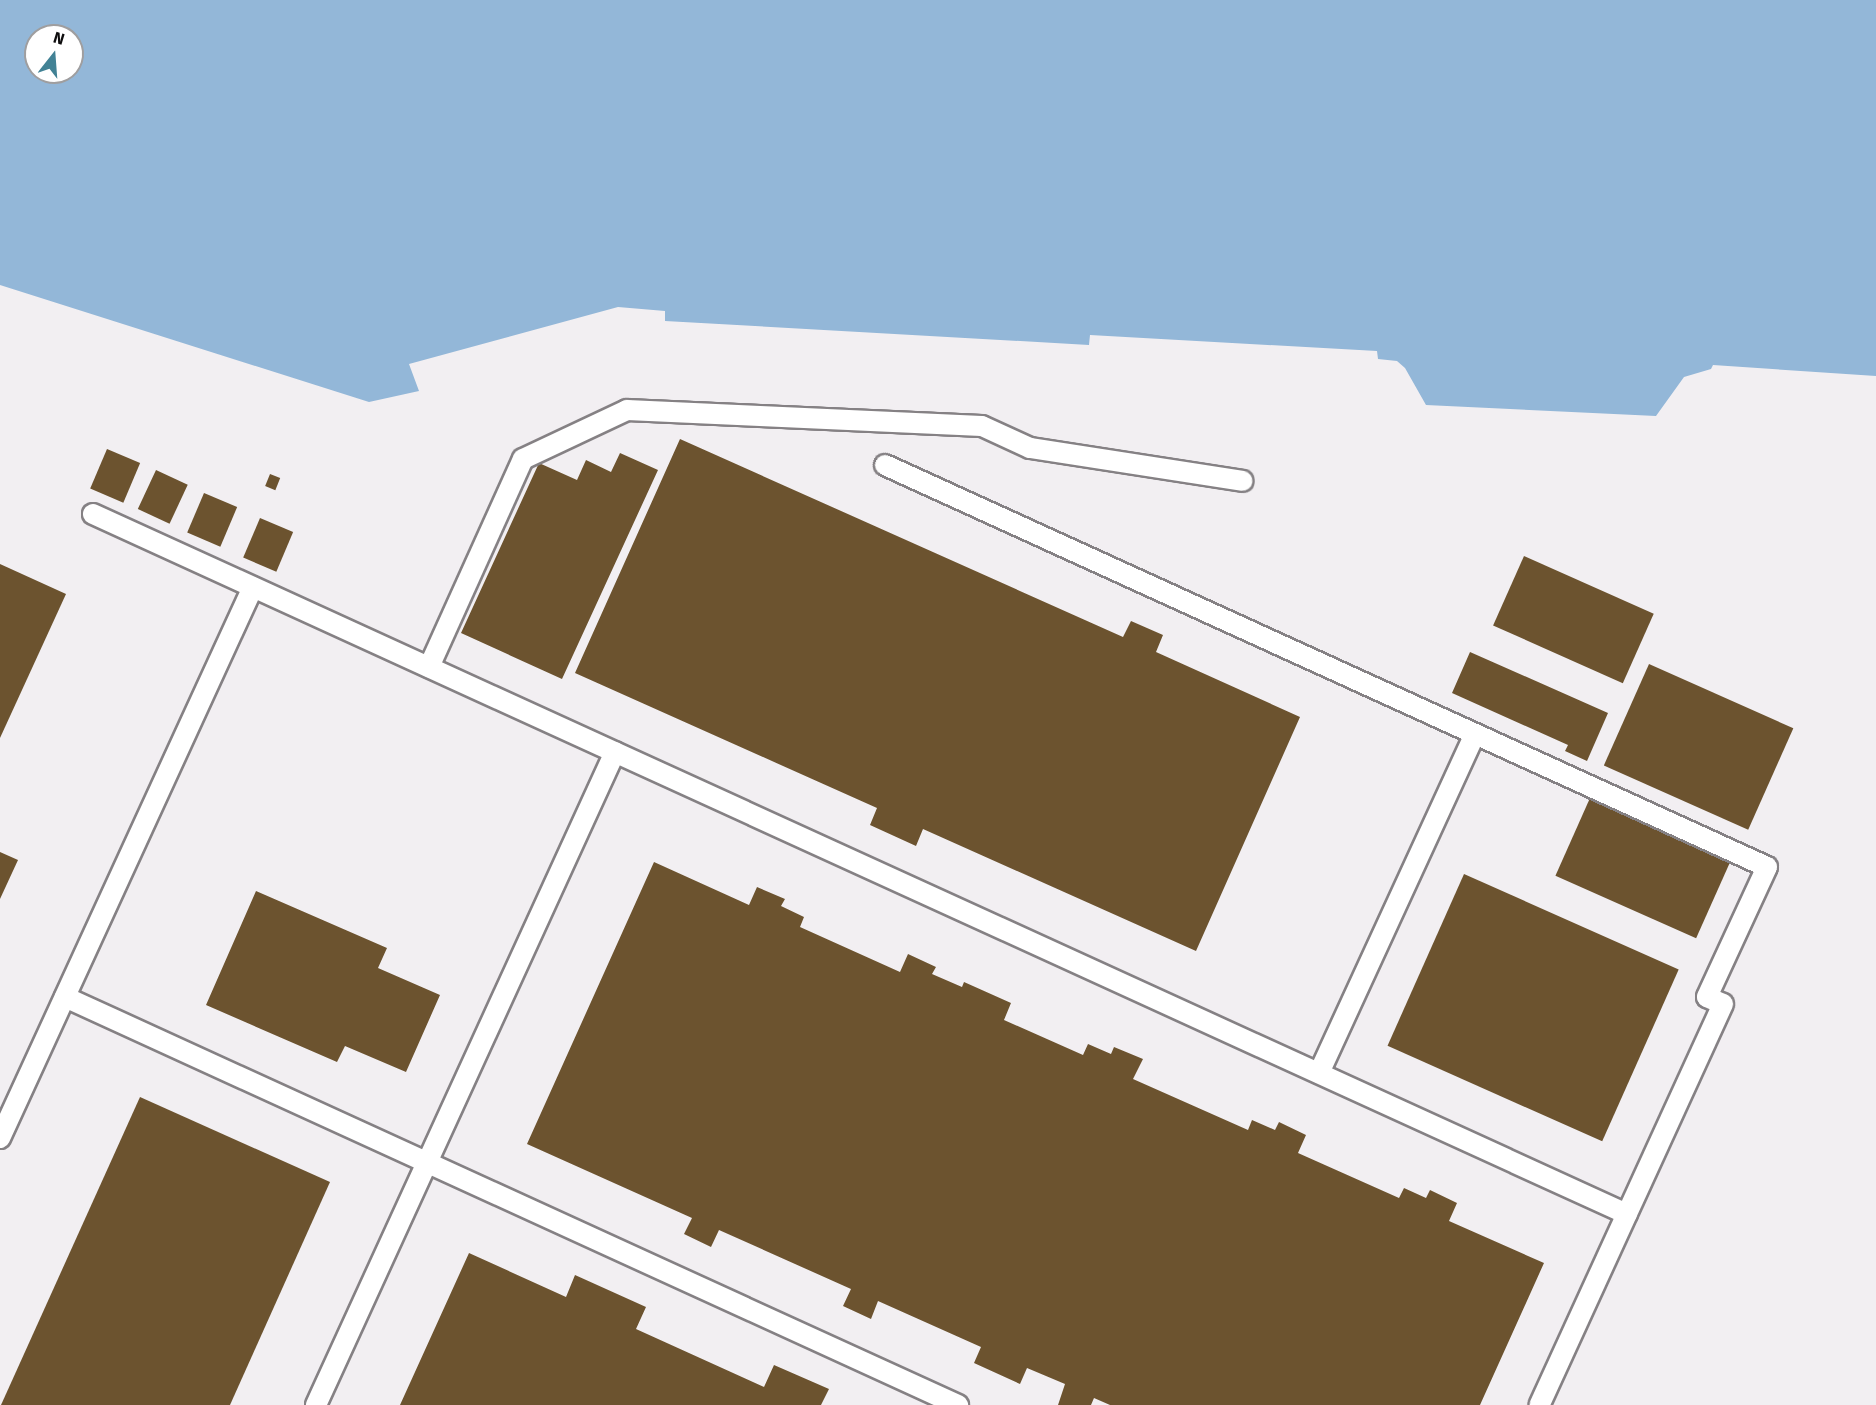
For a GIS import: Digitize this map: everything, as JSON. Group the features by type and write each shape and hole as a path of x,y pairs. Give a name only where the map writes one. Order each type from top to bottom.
{"lane":[{"path":"429,667 523,459 627,411 982,426 1030,448 1242,481"},
{"path":"885,465 1767,867 1707,997 1723,1004 1539,1405"},
{"path":"93,514 1627,1214"},
{"path":"0,1138 253,587"},
{"path":"1319,1073 1475,734"},
{"path":"316,1405 615,752"},
{"path":"64,997 958,1405"}],"water":[{"path":"0,0 1876,0 1876,376 1713,365 1711,369 1684,377 1656,416 1426,405 1405,368 1397,361 1378,359 1377,351 1090,335 1089,345 665,321 665,311 618,307 409,364 419,391 369,402 0,285"}],"building":[{"path":"680,439 1123,637 1131,621 1163,635 1156,652 1300,717 1196,951 923,829 916,846 870,825 877,808 575,673"},
{"path":"107,449 140,463 123,503 90,489"},
{"path":"620,453 658,470 562,679 461,633 539,463 577,480 586,460 611,472"},
{"path":"156,470 188,485 170,524 138,509"},
{"path":"270,474 280,478 275,490 265,486"},
{"path":"204,493 237,507 220,547 187,533"},
{"path":"260,518 293,532 276,572 243,558"},
{"path":"1524,556 1654,614 1623,683 1493,625"},
{"path":"0,564 66,594 0,738"},
{"path":"1470,652 1608,713 1587,761 1565,751 1568,745 1452,693"},
{"path":"1649,664 1793,728 1748,830 1604,765"},
{"path":"1590,798 1731,861 1696,938 1555,876"},
{"path":"0,852 18,860 0,899"},
{"path":"654,862 749,905 757,887 785,899 781,906 804,917 800,927 900,972 908,954 936,967 932,974 962,987 964,982 1011,1003 1004,1020 1083,1055 1088,1044 1111,1054 1114,1047 1143,1059 1133,1079 1248,1130 1252,1120 1275,1130 1279,1122 1306,1135 1298,1153 1399,1198 1404,1188 1426,1198 1430,1190 1457,1203 1449,1221 1544,1263 1480,1405 1110,1405 1094,1398 1091,1405 1058,1405 1065,1384 1027,1368 1020,1384 974,1363 981,1347 878,1301 871,1319 843,1306 851,1289 719,1230 711,1247 684,1234 692,1218 527,1144"},
{"path":"1464,874 1679,970 1602,1141 1388,1046"},
{"path":"256,891 387,948 378,968 440,995 406,1072 345,1046 337,1062 206,1005"},
{"path":"140,1097 330,1182 230,1405 1,1405"},
{"path":"469,1253 566,1297 575,1275 646,1307 636,1329 764,1387 774,1365 829,1389 821,1405 400,1405"}]}
